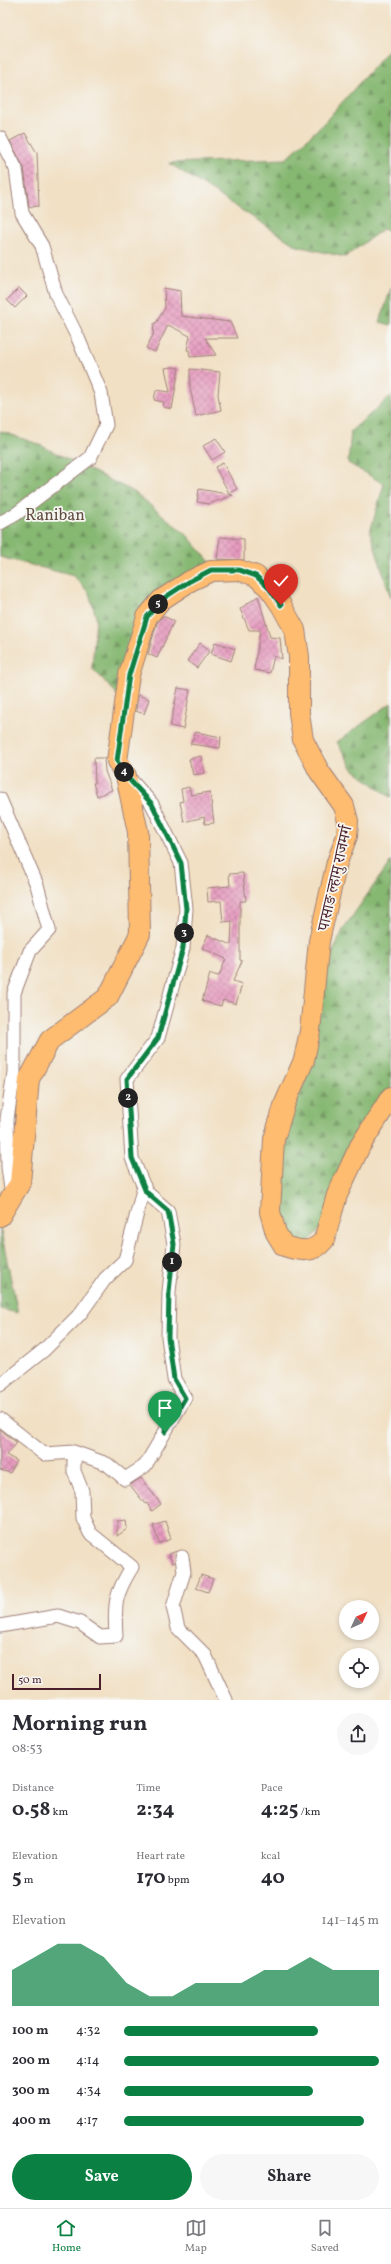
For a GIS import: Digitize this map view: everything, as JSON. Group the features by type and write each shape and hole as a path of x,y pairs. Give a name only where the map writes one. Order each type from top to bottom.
{"main road":[{"name":"पासाङ ल्हामु राजमर्ग","path":"0,1216 20,1183 30,1079 50,1040 108,997 140,934 138,832 126,776 117,761 129,675 147,617 161,600 190,581 211,570 239,570 256,576 270,589 295,630 299,657 299,713 304,740 319,771 344,806 348,821 347,836 337,862 319,941 308,1038 304,1060 285,1103 274,1139 270,1212 276,1233 284,1246 305,1252 320,1245 324,1240 337,1195 360,1146 391,1097"}],"street":[{"path":"0,138 16,169 22,213 42,246 56,294 78,338 101,393 106,425 90,458 16,514 0,523"},
{"path":"0,1419 44,1454 74,1452 107,1464 125,1479 145,1466 185,1398 174,1379 168,1337 169,1292 174,1244 168,1211 146,1192 132,1158 127,1079 158,1038 183,948 186,909 181,863 152,804 126,776"},
{"path":"0,799 38,885 49,930 30,951 14,993 14,1072 8,1119 8,1167 12,1196"},
{"path":"0,1385 54,1340 80,1314 105,1280 125,1260 144,1186"},
{"path":"0,1626 58,1616 80,1623 100,1637 116,1636 114,1610 119,1588 132,1567 90,1533 83,1518 82,1491 74,1471 74,1452"},
{"path":"182,1557 184,1572 173,1607 178,1628 205,1656 226,1700"}],"green space":[{"path":"391,47 391,230 383,229 345,257 297,246 169,163 286,159 323,124"},
{"path":"391,288 391,325 380,322"},
{"path":"391,396 391,598 370,532 384,484 348,463 351,431"},
{"name":"Raniban","path":"0,431 38,444 134,492 187,535 210,562 159,593 119,696 92,668 96,617 89,593 74,576 0,557"},
{"path":"391,703 391,798 353,769 337,742"},
{"path":"391,861 391,1087 320,1229 308,1242 294,1242 284,1229 279,1209 282,1138 326,966 344,928"},
{"path":"0,1227 18,1313 0,1309"}],"building":[{"path":"25,133 37,153 39,206 29,207 24,168 10,141"},
{"path":"19,288 27,296 15,308 7,300"},
{"path":"164,288 180,291 181,316 230,322 237,338 205,338 216,355 190,357 189,350 187,350 190,336 168,325 155,352 146,348 153,335 154,323 156,323 165,308"},
{"path":"165,368 179,368 172,409 163,407 164,402 154,400 156,390 170,392"},
{"path":"190,369 220,372 218,395 221,410 196,416 190,388"},
{"path":"216,438 225,452 212,460 203,446"},
{"path":"223,463 237,489 229,493 215,467"},
{"path":"199,489 233,495 209,504 197,502"},
{"path":"220,537 244,539 244,560 217,559"},
{"path":"258,596 270,637 280,638 282,659 274,656 270,673 254,670 260,630 249,630 240,609"},
{"path":"163,616 174,621 157,658 148,654 157,623"},
{"path":"215,642 235,649 231,661 211,654"},
{"path":"200,643 210,650 197,668 187,661"},
{"path":"178,688 190,690 183,729 170,726"},
{"path":"138,695 149,699 144,714 136,711"},
{"path":"196,732 221,737 220,748 190,744"},
{"path":"201,756 205,773 193,775 189,759"},
{"path":"94,758 104,758 105,771 112,790 97,796 93,783 95,783"},
{"path":"189,787 191,795 210,792 214,823 205,824 204,817 184,822 180,802 183,801 181,789"},
{"path":"243,873 246,901 240,901 240,960 242,961 233,981 242,984 236,1004 223,1000 221,1006 202,1001 210,974 219,976 226,959 202,948 208,935 231,945 232,921 223,922 221,901 208,902 207,888 230,886 229,874"},
{"path":"0,1429 17,1443 6,1455 17,1461 10,1473 0,1470"},
{"path":"141,1478 161,1504 152,1511 147,1503 145,1504 130,1485"},
{"path":"126,1520 127,1529 117,1536 117,1521"},
{"path":"165,1521 171,1539 159,1543 153,1525"},
{"path":"177,1551 175,1562 172,1563 169,1554"},
{"path":"201,1575 213,1579 208,1592 196,1588"}],"route":[{"path":"165,1432 185,1398 174,1379 168,1337 169,1292 174,1244 168,1211 146,1192 132,1158 127,1079 158,1038 183,948 186,909 181,863 152,804 126,776 117,761 129,675 147,617 161,600 190,581 211,570 239,570 256,576 270,589 281,605"}]}
